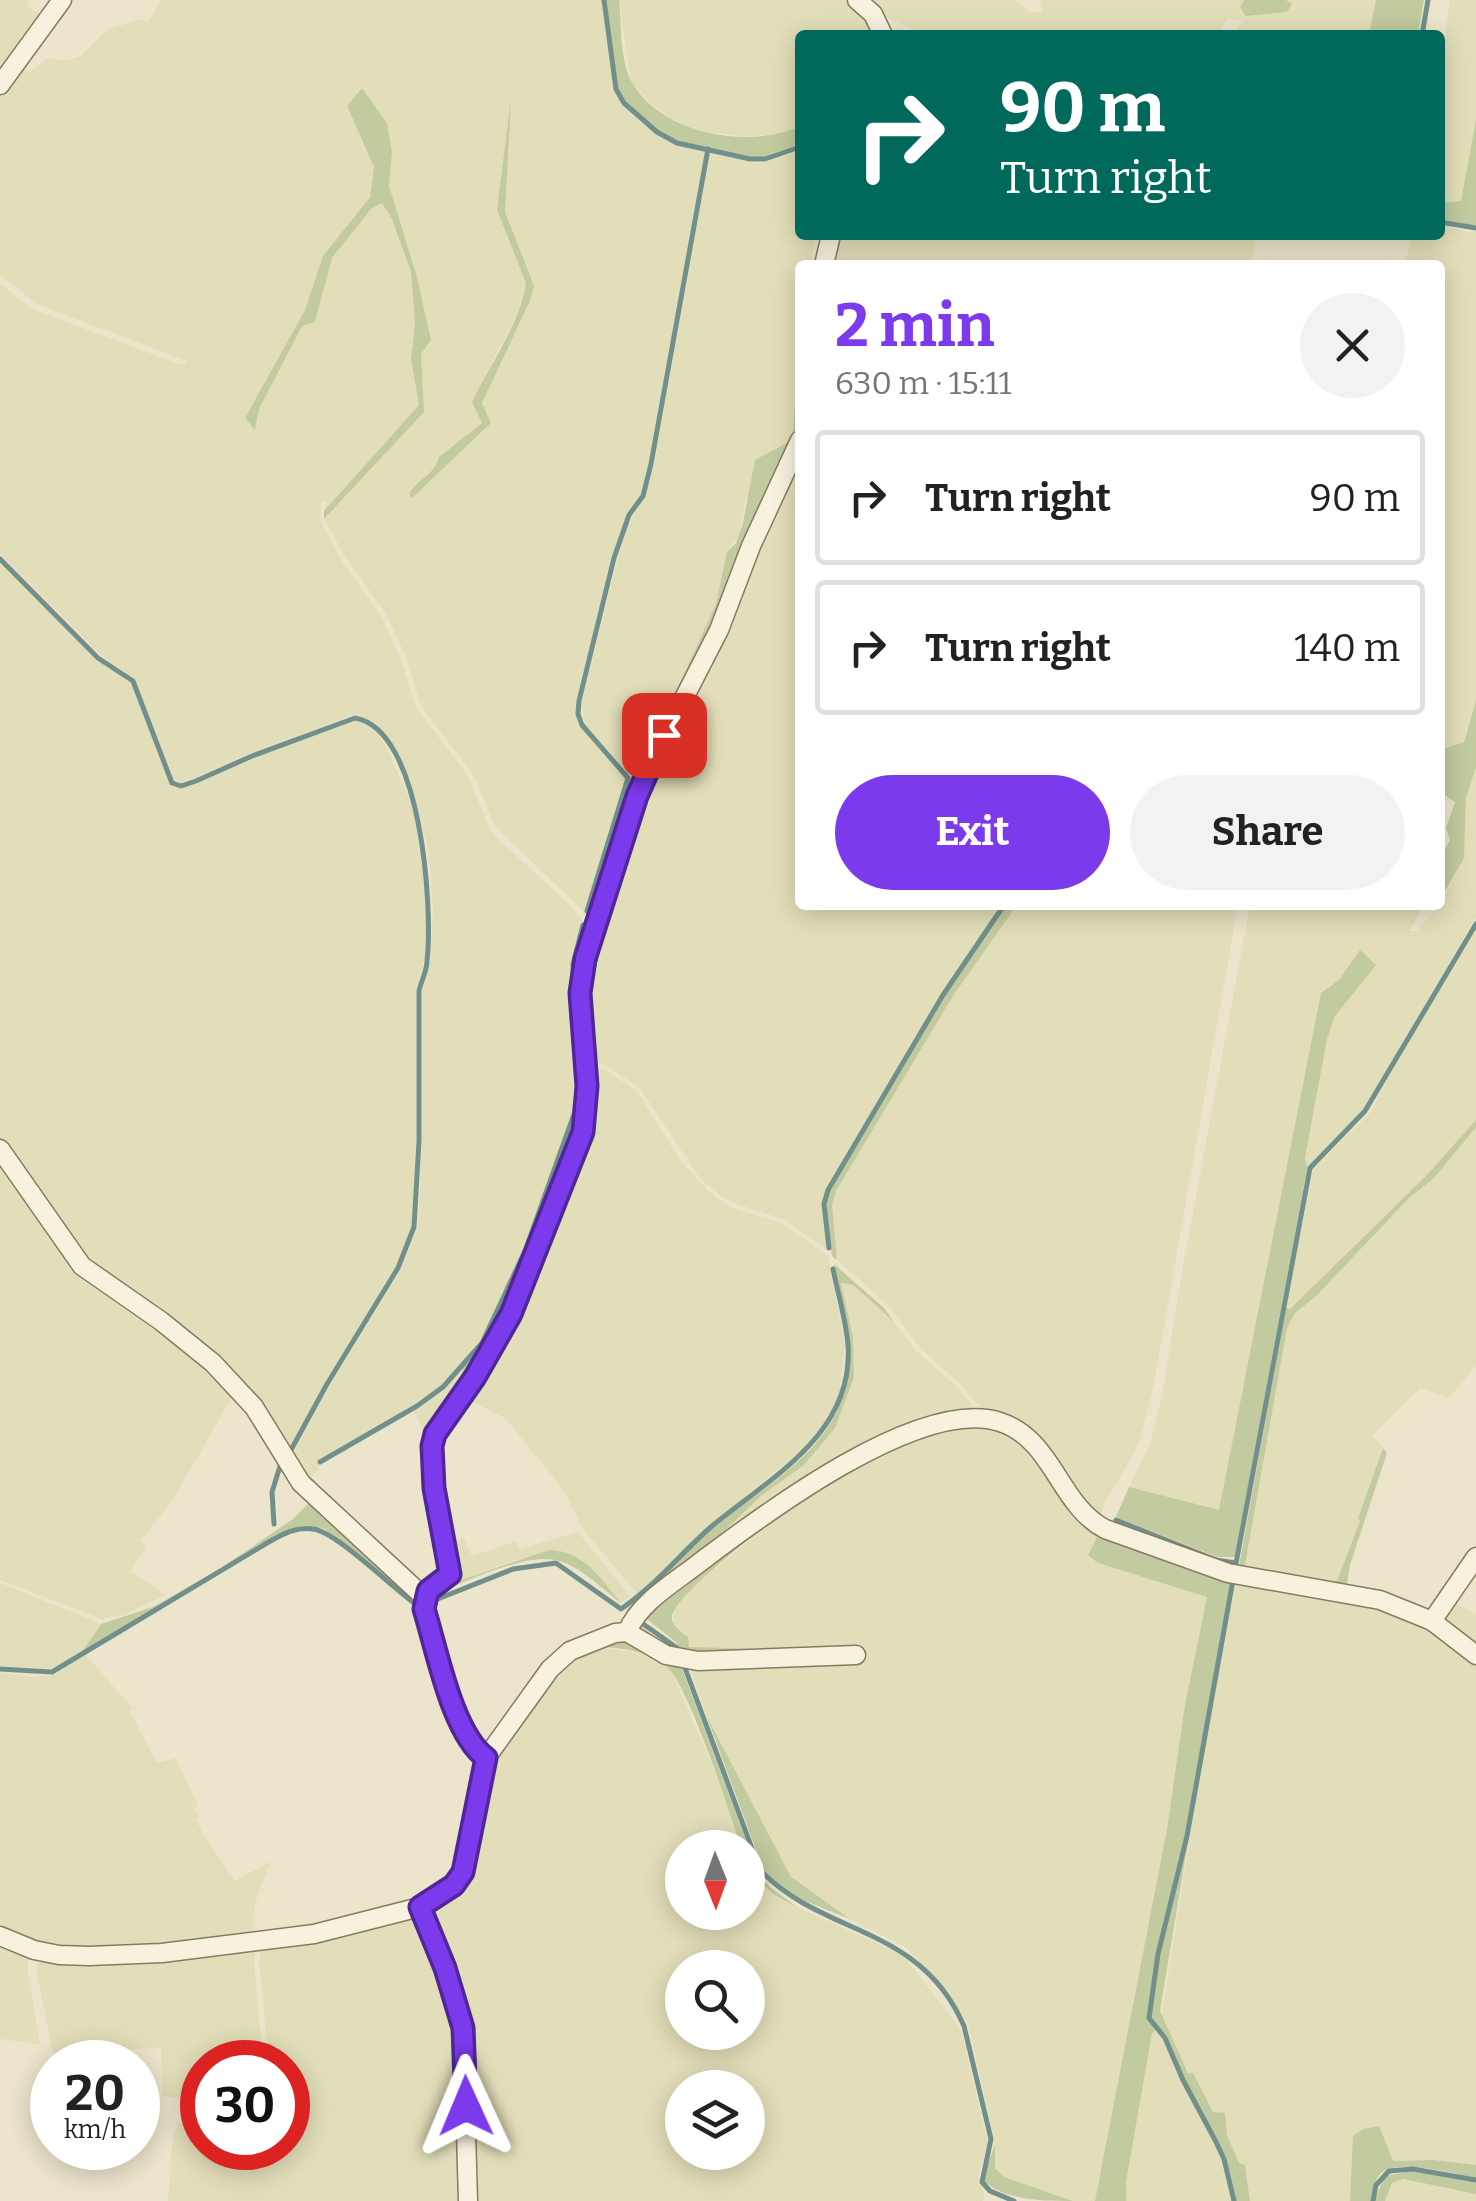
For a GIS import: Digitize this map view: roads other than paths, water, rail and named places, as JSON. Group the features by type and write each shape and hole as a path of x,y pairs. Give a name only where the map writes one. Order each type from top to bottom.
{"street":[{"path":"0,85 62,0"},
{"path":"857,0 881,30"},
{"path":"486,1758 473,1748 460,1723 424,1609 428,1591 450,1574 434,1488 432,1446 435,1434 475,1377 511,1314 583,1132 587,1086 580,993 594,922 644,776 719,630 751,546 795,451"},
{"path":"0,1149 82,1266 162,1321 212,1363 254,1407 301,1482 424,1598"},
{"path":"628,1632 634,1616 661,1592 786,1500 902,1436 946,1422 983,1419 1001,1422 1020,1432 1038,1449 1080,1510 1105,1529 1228,1573 1380,1600 1432,1621 1476,1655"},
{"path":"1432,1621 1476,1557"},
{"path":"0,1936 59,1956 144,1954 314,1934 420,1907 454,1885 463,1872 486,1758 562,1658 598,1639 628,1632 666,1655 698,1661 856,1655"},
{"path":"420,1907 445,1968 463,2028 468,2201"}],"waterway":[{"path":"604,0 616,89 624,103 657,132 677,143 750,159 765,159 795,149"},
{"path":"1423,30 1428,0"},
{"path":"587,911 628,778 582,725 579,701 614,558 629,515 643,496 651,464 708,149"},
{"path":"1445,223 1476,228"},
{"path":"0,559 98,658 133,681 172,783 181,786 196,781 355,718 378,729 395,753 409,786 425,864 428,902 427,965 419,991 419,1141 414,1227 398,1268 291,1450"},
{"path":"829,1248 824,1204 828,1190 943,995 1001,910"},
{"path":"1116,1520 1216,1560 1236,1563 1310,1168 1365,1111 1476,924"},
{"path":"574,988 573,964 583,925"},
{"path":"320,1462 443,1387 482,1343 525,1251 578,1103"},
{"path":"430,1602 513,1569 556,1563 621,1609 633,1600 712,1526 783,1471 823,1428 838,1404 846,1376 848,1345 833,1269"},
{"path":"274,1524 272,1492 282,1460"},
{"path":"0,1669 52,1672 267,1543 301,1529 323,1532 336,1540 417,1605"},
{"path":"1233,1580 1187,1836 1158,1954 1149,2018 1165,2038 1224,2159 1234,2201"},
{"path":"639,1621 677,1648"},
{"path":"685,1668 760,1870 785,1892 897,1949 923,1968 945,1993 964,2026 991,2139 982,2182 990,2191 1014,2201"},
{"path":"1373,2201 1376,2185 1389,2171 1413,2169 1476,2180"}]}
